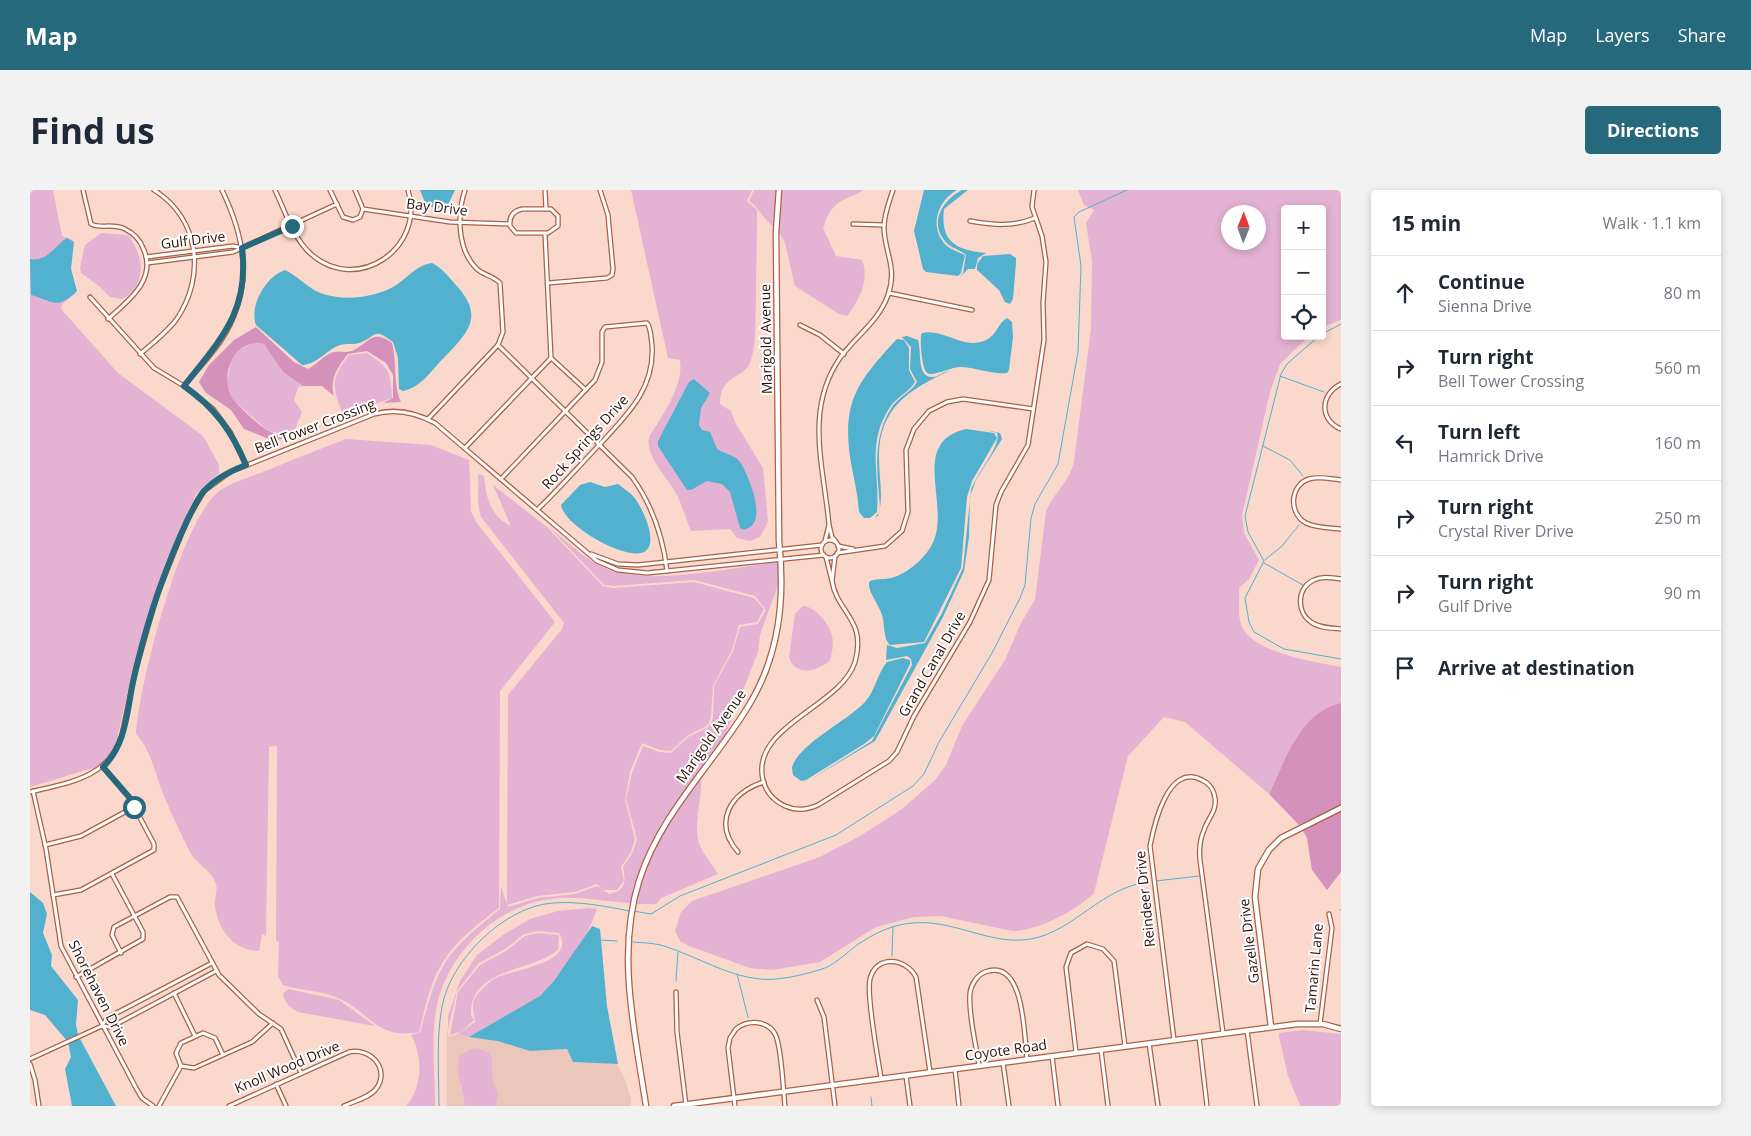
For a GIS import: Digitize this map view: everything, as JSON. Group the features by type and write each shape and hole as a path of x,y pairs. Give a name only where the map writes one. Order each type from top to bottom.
{"main road":[{"name":"Marigold Avenue","path":"646,1106 629,986 628,942 633,904 645,865 663,825 741,719 764,676 779,626 782,598 776,232 779,190"},
{"name":"Gazelle Drive","path":"1271,1027 1255,897 1257,874 1264,856 1281,838 1341,808"},
{"name":"Coyote Road","path":"674,1106 1271,1027 1320,1024 1341,1029"}],"street":[{"path":"83,190 91,224 97,226 110,225 127,230 140,242 146,257 145,277 139,290 108,319"},
{"path":"140,354 169,328 181,313 192,286 196,256 188,230 180,214 155,190"},
{"path":"184,386 216,347 231,322 242,287 242,248 236,218 222,190"},
{"path":"275,190 302,244 317,259 340,268 357,269 380,262 395,251 406,235 411,216 408,190"},
{"path":"330,190 343,217 349,220 358,218 363,209 355,190"},
{"path":"428,419 498,346 503,332 500,286 496,280 478,270 466,255 462,242 461,223 465,190"},
{"path":"545,190 546,209"},
{"path":"548,283 607,278 613,273 608,215 600,190"},
{"path":"832,581 833,560 837,544 833,539 830,524 819,446 818,419 825,388 844,354 873,322 889,293 892,265 884,225 893,190"},
{"name":"Grand Canal Drive","path":"764,782 770,795 784,806 798,809 811,808 889,761 897,752 914,716 970,622 986,588 991,572 997,500 1026,449 1044,340 1042,314 1046,262 1042,236 1035,218 1032,202 1034,190"},
{"name":"Gulf Drive","path":"147,263 233,252 337,204"},
{"name":"Bay Drive","path":"363,209 461,223 509,224 514,232 519,234 545,234"},
{"path":"509,224 511,216 517,210 546,209 555,212 558,221 553,231 545,234 551,358 586,390"},
{"path":"970,221 997,225 1025,222 1035,218"},
{"path":"853,224 884,225"},
{"name":"Gulf Drive","path":"146,257 233,246 242,248"},
{"path":"889,293 972,310"},
{"path":"90,297 140,354 159,372 184,386 204,401 220,418 234,438 246,465"},
{"name":"Rock Springs Drive","path":"501,479 595,380 601,366 604,348 602,332 605,327 647,323 652,352 646,386 631,412 538,510"},
{"path":"800,325 820,335 844,354"},
{"path":"498,346 624,467 645,497 659,531 667,571"},
{"path":"465,448 551,358"},
{"path":"1341,384 1329,392 1324,406 1329,421 1341,430"},
{"path":"824,556 854,549 885,546 897,538 904,527 908,512 906,450 914,429 930,411 947,402 963,399 1033,409"},
{"name":"Bell Tower Crossing","path":"32,791 80,780 103,767 114,755 120,742 149,619 168,564 198,499 210,484 221,476 246,465 379,412 402,411 428,419 598,561 618,570 637,573 667,571 781,558 824,556"},
{"path":"1341,480 1316,477 1307,480 1298,487 1294,500 1296,512 1306,523 1341,530"},
{"path":"738,852 728,833 727,814 738,795 764,782 762,764 769,747 799,716 840,687 854,664 857,645 855,628 849,614 835,592 821,551 830,524"},
{"path":"825,541 830,540 854,549"},
{"name":"Bell Tower Crossing","path":"588,552 618,564 638,565 822,545"},
{"path":"742,554 744,563"},
{"path":"1341,579 1327,577 1313,580 1303,590 1300,604 1304,615 1310,622 1318,626 1341,629"},
{"path":"53,895 81,890 154,850 154,844 129,797 103,767"},
{"name":"Reindeer Drive","path":"1174,1040 1150,846 1156,820 1166,797 1175,783 1188,778 1198,778 1207,783 1213,791 1216,800 1213,813 1202,835 1200,860 1223,1033"},
{"name":"Shorehaven Drive","path":"32,791 45,845 61,946 139,1094 153,1106"},
{"path":"45,845 81,836 134,807"},
{"path":"76,977 143,939 144,933 112,874"},
{"path":"121,952 112,934 112,930 170,897 177,897 216,971 253,1009 282,1030 301,1073"},
{"name":"Tamarin Lane","path":"1320,1024 1332,928 1329,914"},
{"path":"1076,1052 1066,967 1072,953 1087,944 1103,949 1114,962 1125,1046"},
{"path":"881,1078 869,982 878,966 891,961 906,965 916,977 930,1072"},
{"path":"102,1026 107,1018 212,963"},
{"path":"30,1059 102,1026 110,1027 216,971"},
{"path":"979,1065 970,991 979,976 992,971 1006,974 1017,988 1027,1059"},
{"path":"676,992 677,1032 686,1105"},
{"path":"174,993 195,1036"},
{"path":"816,1000 824,1017 835,1106"},
{"path":"735,1106 728,1043 736,1029 751,1022 767,1026 775,1035 786,1106"},
{"path":"223,1055 213,1036 204,1033 181,1043 177,1049 176,1058 181,1066 194,1068 223,1055 256,1040 273,1023"},
{"path":"1247,1030 1257,1106"},
{"path":"1199,1037 1208,1106"},
{"path":"1149,1043 1158,1106"},
{"path":"1100,1049 1108,1106"},
{"name":"Knoll Wood Drive","path":"229,1106 352,1051 360,1051 376,1060 380,1070 378,1085 368,1095 344,1106"},
{"path":"1052,1056 1058,1106"},
{"path":"1003,1062 1009,1106"},
{"path":"30,1064 35,1080 39,1106"},
{"path":"159,1106 181,1066"},
{"path":"955,1069 959,1106"},
{"path":"906,1075 910,1106"},
{"path":"276,1084 286,1106"}],"shaded area":[{"path":"30,190 53,190 62,236 73,240 70,263 76,293 62,304 61,309 118,373 203,436 219,465 219,473 196,494 165,563 132,673 115,748 107,759 96,767 30,787"},
{"path":"631,190 752,190 747,201 757,210 754,345 748,367 724,387 720,404 731,411 736,424 763,468 768,522 760,537 750,541 737,538 730,529 691,531 678,497 651,453 649,437 671,400 679,380 680,360 668,358"},
{"path":"754,190 777,190 774,227 749,201"},
{"path":"781,190 864,190 838,203 830,212 823,228 836,256 862,260 864,267 865,275 862,290 847,316 839,314 795,286 785,243 778,231"},
{"path":"1078,190 1341,190 1341,320 1326,326 1326,205 1281,205 1281,340 1305,340 1280,364 1270,392 1242,515 1244,533 1259,560 1249,579 1239,588 1239,608 1242,627 1259,644 1286,655 1341,667 1341,703 1315,717 1305,728 1288,753 1269,794 1185,722 1164,717 1128,756 1094,893 1067,913 1033,928 1012,931 941,916 914,917 876,927 820,962 772,970 750,968 680,941 675,931 681,912 692,901 820,857 860,836 902,809 935,780 946,765 962,726 1005,660 1021,623 1035,600 1046,512 1069,475 1074,461 1091,329 1092,261 1086,223 1094,210 1084,205"},
{"path":"101,233 128,235 140,260 140,278 130,293 122,299 110,297 81,273 80,267 85,245"},
{"path":"256,327 294,362 308,369 331,353 351,351 375,337 385,339 392,343 397,388 401,402 383,403 393,398 393,375 386,363 367,351 348,354 344,359 334,379 334,396 322,386 303,386 283,372 264,344 254,344 245,346 232,359 227,377 231,396 241,408 264,428 289,437 274,441 244,429 231,410 205,392 199,382 209,365 234,340"},
{"path":"252,343 264,344 283,372 303,386 298,387 294,400 302,412 292,437 267,430 231,398 227,382 231,360 239,350"},
{"path":"367,353 387,371 391,382 392,398 343,415 335,391 338,371 349,355"},
{"path":"346,439 431,445 469,460 471,511 476,522 555,622 500,691 499,908 461,939 448,954 438,970 431,987 419,1032 393,1032 383,1029 340,999 326,994 283,985 278,976 279,942 276,941 277,746 269,747 266,936 262,934 259,951 250,950 235,943 229,938 220,924 215,907 216,887 214,879 190,852 164,796 146,748 136,734 145,679 165,602 192,531 207,505 227,486"},
{"path":"478,474 484,476 490,505 498,517 511,526 493,485 547,527 603,586 613,588 694,582 754,598 764,609 757,622 739,625 732,650 713,686 711,717 708,725 687,736 671,751 660,750 642,743 630,772 625,800 635,839 631,852 621,867 624,881 617,890 603,890 597,884 575,892 537,896 507,905 508,695 562,629 564,623 481,517 478,500"},
{"path":"549,527 587,558 601,566 618,572 640,576 663,576 713,572 779,562 779,582 760,635 758,652 725,736 662,823 643,864 631,903 581,898 551,899 513,910 496,920 480,933 466,947 454,964 438,1000 434,1026 435,1106 406,1106 416,1090 419,1071 418,1052 411,1035 420,1032 440,971 450,955 470,934 500,909 501,887 508,907 538,898 575,894 597,886 609,894 615,893 622,888 624,885 623,867 632,854 637,839 626,799 632,773 643,746 659,752 671,753 688,737 709,727 713,718 714,686 733,651 740,627 758,624 766,610 755,596 694,580 614,586 604,585"},
{"path":"803,606 813,609 825,621 833,642 830,660 813,670 807,671 796,668 789,657 795,614"},
{"path":"1341,703 1341,805 1299,825 1269,794 1288,753 1304,727 1327,708"},
{"path":"701,776 697,835 702,851 718,874 661,898 656,904 635,904 654,852 670,822"},
{"path":"1341,810 1341,872 1327,890 1312,870 1307,838 1302,829"},
{"path":"597,909 588,931 557,979 540,996 514,1013 469,1037 458,1034 475,1022 473,1003 475,997 482,989 500,976 550,959 559,952 562,944 559,933 538,931 524,934 505,949 479,963 457,991 448,1029 448,1016 460,981 477,955 503,935 530,919 558,911"},
{"path":"538,933 559,935 558,950 533,963 504,973 480,988 473,1000 471,1015 474,1020 462,1031 450,1035 458,992 480,965 506,951 525,936"},
{"path":"288,989 339,1000 375,1026 298,1012 290,1007 285,1000 283,994"},
{"path":"447,1028 449,1037 458,1034 483,1038 530,1051 567,1049 573,1062 617,1064 624,1077 631,1099 630,1106 496,1106 498,1094 493,1083 492,1058 488,1052 476,1048 471,1049 460,1087 465,1106 447,1106"},
{"path":"1303,1030 1341,1034 1341,1106 1301,1106 1299,1103 1288,1076 1279,1033"},
{"path":"476,1048 488,1052 492,1058 493,1083 498,1093 496,1106 465,1106 458,1072 459,1057"}],"water":[{"path":"420,190 455,190 448,205 439,209 426,205"},
{"path":"924,190 957,190 944,201 937,215 937,223 941,239 947,246 965,255 961,273 958,276 926,272 923,269 914,231"},
{"path":"962,190 968,190 944,209 943,220 948,237 958,246 975,252 986,253 978,258 975,269 968,269 960,277 963,273 966,255 949,245 942,238 938,222 939,214 943,207"},
{"path":"67,238 74,242 71,269 77,291 59,303 50,302 31,295 30,259 46,256"},
{"path":"1010,254 1016,258 1016,263 1013,299 1010,304 1005,302 999,290 977,270 977,264 983,256"},
{"path":"432,263 445,272 465,296 470,307 471,317 469,326 457,344 423,380 409,389 403,391 399,389 398,358 393,342 386,337 375,334 359,343 340,345 317,360 302,365 256,325 255,309 261,293 271,278 285,270 323,294 354,298 374,294 393,287 421,266"},
{"path":"1007,318 1012,322 1013,337 1007,373 960,367 933,374 925,371 922,353 922,333 930,332 970,343 978,343 990,338"},
{"path":"907,336 918,340 924,373 933,377 949,371 909,394 898,403 890,414 880,442 881,502 879,511 877,455 881,431 892,407 917,382 910,369 911,347 902,337"},
{"path":"897,339 904,340 909,348 909,370 915,382 890,407 878,433 876,446 877,512 870,518 864,518 859,512 848,442 848,424 855,394 862,381"},
{"path":"694,379 710,393 701,408 699,425 702,430 710,432 717,449 735,457 740,462 751,485 756,505 756,514 754,522 746,529 740,528 730,492 722,484 707,481 691,490 687,490 658,446 658,441 689,382"},
{"path":"966,429 994,433 997,438 972,481 967,497 961,568 924,642 890,645 885,635 881,611 870,590 869,582 902,574 918,563 930,548 936,533 938,515 935,463 939,448 948,437"},
{"path":"986,430 1000,433 1002,439 976,480 971,495 973,484 996,445 997,433"},
{"path":"590,482 605,487 618,484 637,501 645,516 650,533 648,548 644,552 635,553 611,547 584,531 565,513 561,505 580,485"},
{"path":"970,501 969,537 964,571 943,617 875,741 811,779 872,741 912,665 911,659 907,656 886,660 887,645 897,648 925,643 941,615 963,568"},
{"path":"903,658 910,660 910,664 874,736 806,780 801,781 793,775 792,768 796,759 803,751 868,699 887,662"},
{"path":"30,892 43,903 47,914 43,933 52,955 51,966 78,1000 76,1024 78,1035 116,1106 72,1106 65,1069 71,1057 68,1042 45,1015 30,1010"},
{"path":"592,926 600,929 607,1006 618,1064 573,1062 567,1049 530,1051 497,1041 469,1037 540,996 554,981"}],"waterway":[{"path":"633,911 651,914 680,896 836,835 913,786 924,774 939,742 992,653 1020,598 1025,585 1031,518 1035,504 1058,464 1078,352 1081,266 1074,217 1079,212 1127,190"},
{"path":"1326,332 1341,324"},
{"path":"1314,340 1287,364 1281,374 1245,516 1248,532 1264,561 1245,598 1249,622 1254,632 1284,649 1341,659"},
{"path":"1280,376 1324,392"},
{"path":"1263,446 1290,460 1303,476"},
{"path":"1265,560 1282,546 1299,525"},
{"path":"1264,563 1303,585"},
{"path":"1156,881 1199,876"},
{"path":"633,942 663,946 724,970 748,977 760,979 782,978 824,968 870,937 884,930 906,924 928,923 958,928 1001,939 1031,939 1061,927 1116,892 1149,882"},
{"path":"439,1106 438,1044 442,1007 447,989 456,971 482,938 517,914 535,906 553,903 582,903 629,911"},
{"path":"892,956 893,927"},
{"path":"601,940 617,941"},
{"path":"676,981 678,952"},
{"path":"737,974 748,1017"},
{"path":"871,1097 872,1106"}],"route":[{"path":"134,807 119,784 103,767 114,755 120,742 135,672 157,595 176,544 198,499 210,484 217,479 246,465 234,438 213,409 184,386 216,347 231,322 242,287 244,264 242,248 292,226"}]}
